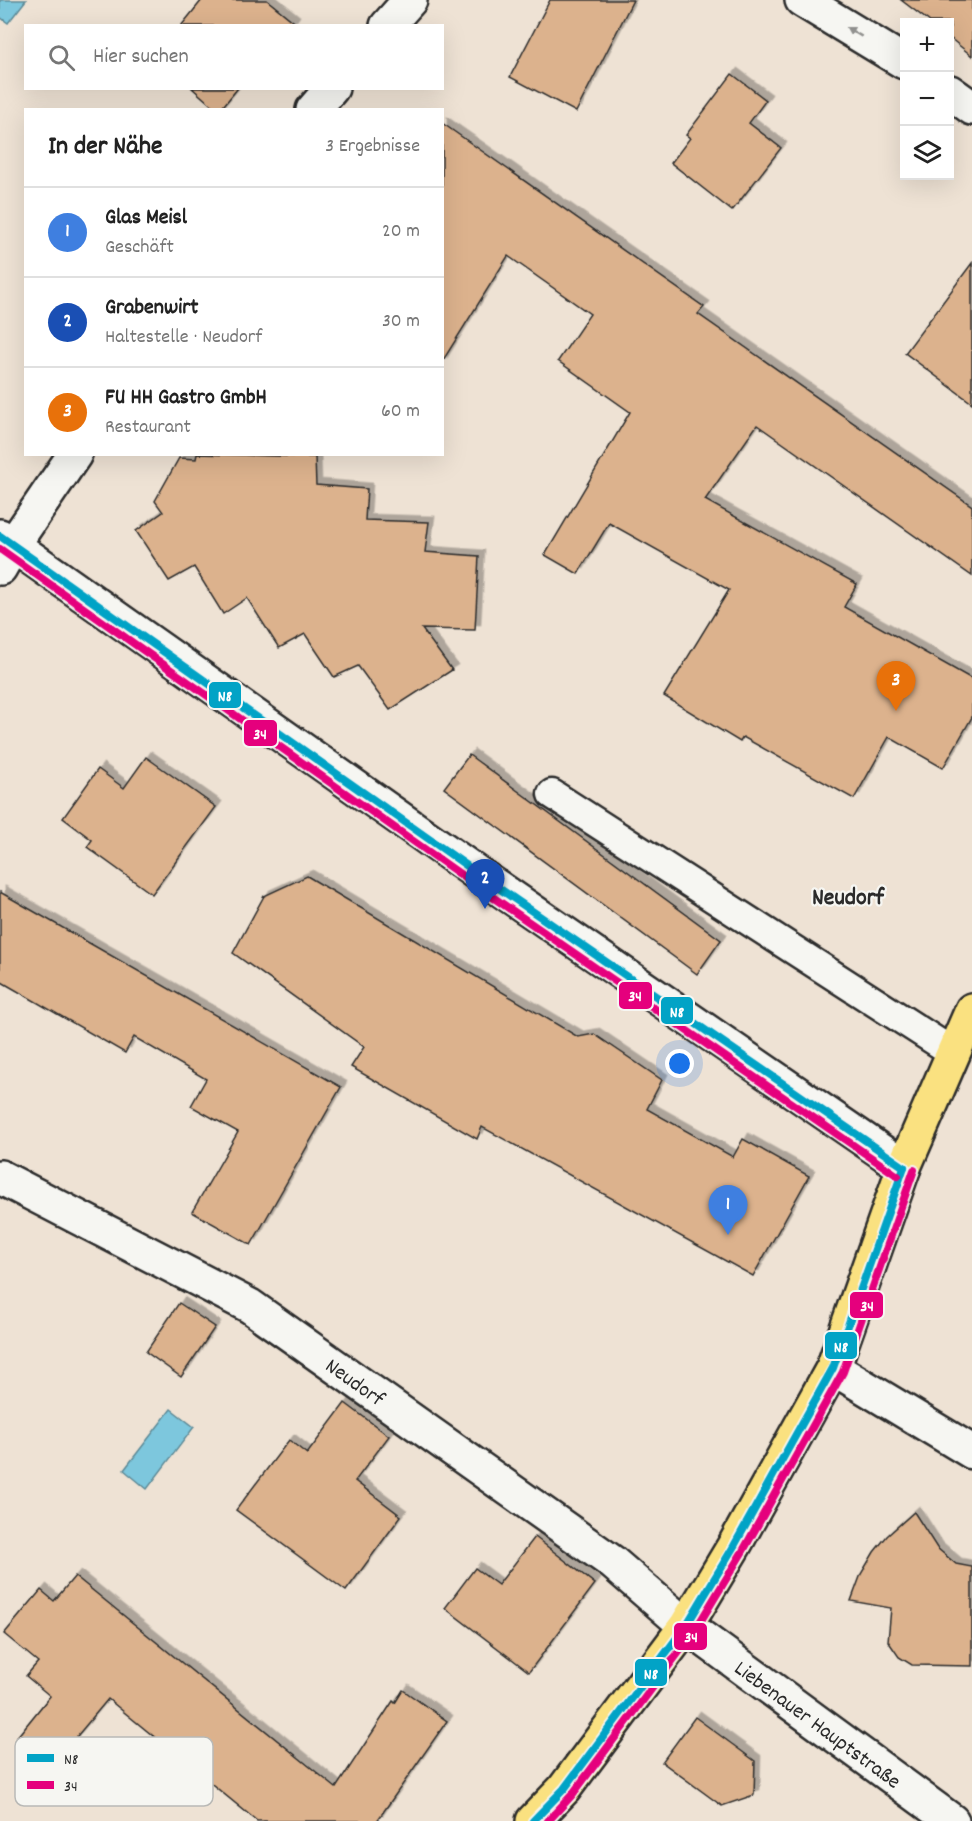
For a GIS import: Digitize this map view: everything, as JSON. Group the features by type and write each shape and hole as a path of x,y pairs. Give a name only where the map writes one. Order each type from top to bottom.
{"main road":[{"path":"533,1821 564,1789 686,1626 735,1546 833,1368 904,1167 972,1010"}],"street":[{"path":"389,24 410,0"},
{"path":"802,0 900,60"},
{"path":"315,108 330,90"},
{"path":"954,95 972,108"},
{"path":"74,456 4,550 904,1167"},
{"name":"Neudorf","path":"0,1177 250,1306 612,1562 686,1626"},
{"path":"833,1368 972,1452"},
{"name":"Liebenauer Hauptstraße","path":"686,1626 952,1821"}],"lane":[{"path":"552,794 954,1053"}],"water":[{"path":"0,0 26,0 8,23 0,17"},
{"path":"171,1409 194,1427 147,1489 124,1470"}],"building":[{"path":"202,0 267,0 294,22 292,24 183,24"},
{"path":"550,0 633,0 576,112 510,77"},
{"path":"901,0 972,0 972,56 954,41 954,18 925,18"},
{"path":"732,74 766,100 749,123 781,148 732,211 671,163 690,138 686,135"},
{"path":"194,90 236,90 222,108 215,108"},
{"path":"444,124 704,307 698,314 972,506 972,576 757,425 705,500 857,584 844,607 972,679 972,717 943,768 889,737 854,799 743,737 740,742 664,696 729,590 609,523 578,574 545,555 630,412 558,361 590,314 508,256 444,359"},
{"path":"972,263 972,403 905,353"},
{"path":"197,456 315,457 316,485 367,489 365,520 429,522 425,552 479,556 475,630 422,629 452,670 390,710 358,666 334,677 305,634 279,648 247,598 223,614 194,567 169,581 136,531 163,512 155,501 179,458 196,459"},
{"path":"469,755 721,940 697,974 444,788"},
{"path":"146,757 216,807 152,894 87,847 92,840 63,818 98,769 124,788"},
{"path":"307,876 578,1037 594,1034 662,1080 647,1109 733,1157 743,1139 809,1176 753,1276 482,1127 477,1139 351,1067 364,1047 233,953 264,896"},
{"path":"0,892 341,1087 251,1245 192,1212 238,1132 191,1106 206,1079 134,1037 125,1053 0,981"},
{"path":"179,1303 215,1327 181,1377 146,1352"},
{"path":"345,1403 389,1436 355,1481 401,1516 346,1591 236,1510 289,1440 307,1454"},
{"path":"914,1512 937,1548 956,1564 972,1567 972,1666 912,1665 899,1657 888,1641 891,1608 851,1601 861,1574 874,1552 887,1536"},
{"path":"535,1537 595,1584 529,1672 445,1608 475,1568 498,1585"},
{"path":"75,1576 336,1788 393,1701 395,1703 403,1690 447,1721 377,1821 257,1821 213,1785 213,1737 154,1737 108,1699 76,1737 17,1737 50,1696 26,1676 38,1662 4,1634 41,1590 54,1601"},
{"path":"695,1717 755,1761 754,1795 722,1806 662,1762"}],"transit line":[{"name":"N8","path":"0,536 487,880 904,1167"},
{"name":"34","path":"0,549 481,889 898,1176"},
{"name":"N8","path":"533,1821 564,1789 686,1626 734,1546 833,1368 904,1167"},
{"name":"34","path":"548,1821 572,1795 694,1632 743,1551 843,1372 914,1170"}],"place":[{"name":"FU HH Gastro GmbH","path":"896,711"},
{"name":"Grabenwirt","path":"485,909"},
{"name":"Glas Meisl","path":"728,1235"}],"district":[{"name":"Neudorf","path":"848,896"}]}
